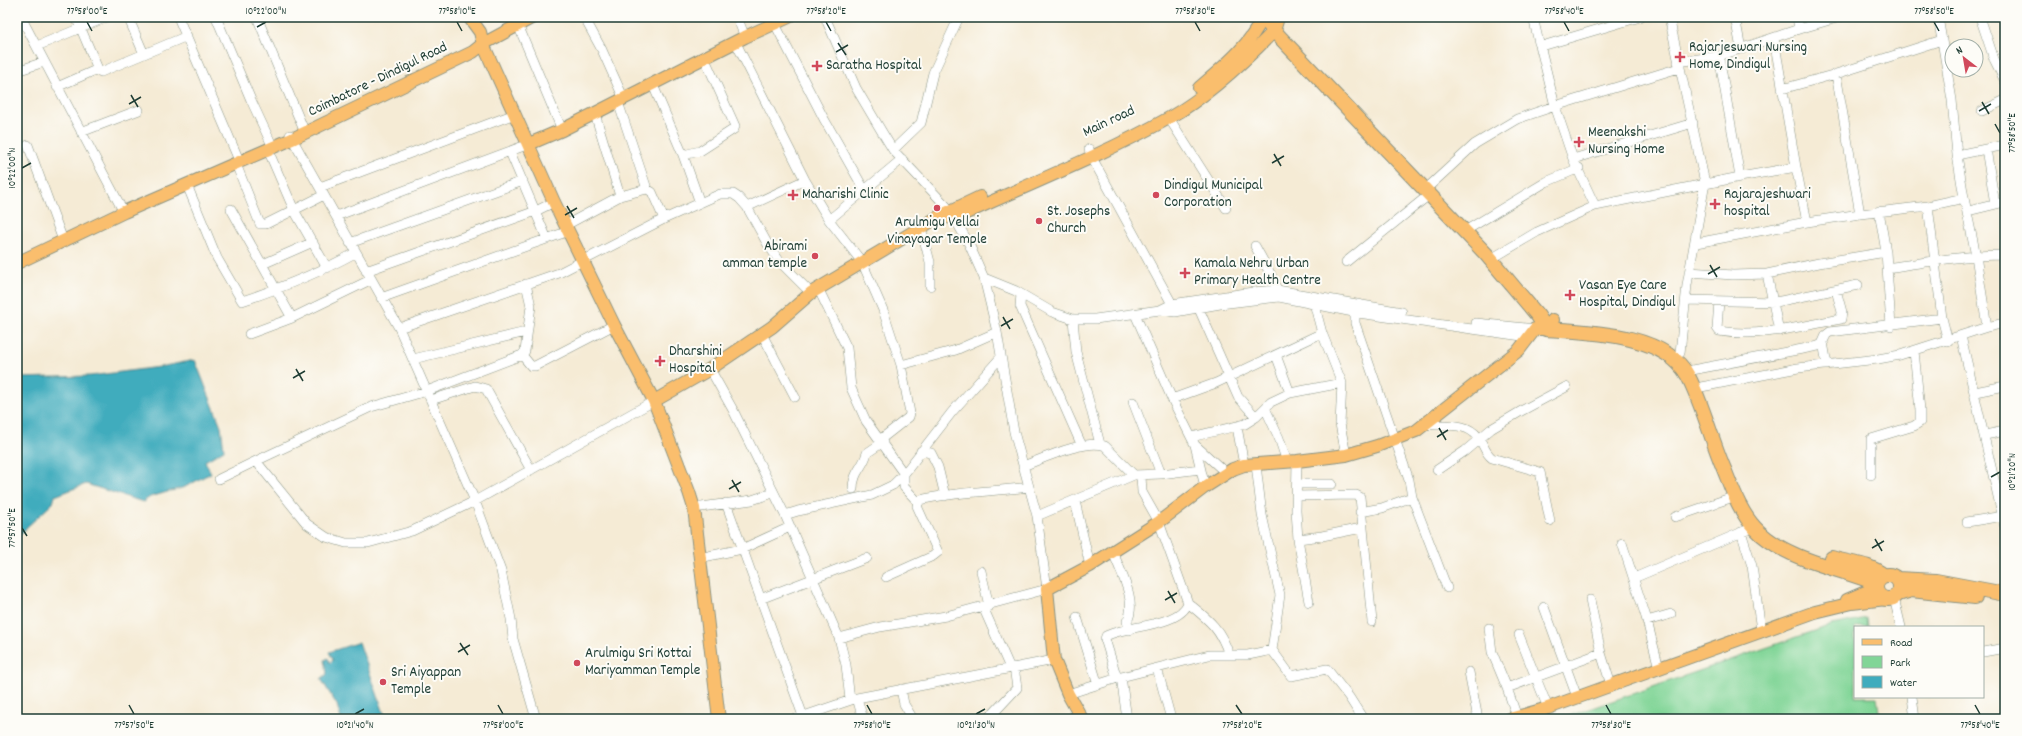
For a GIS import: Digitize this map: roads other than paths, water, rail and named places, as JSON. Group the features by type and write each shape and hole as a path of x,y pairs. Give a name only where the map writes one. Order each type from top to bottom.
{"highway":[{"path":"1270,20 1289,45 1491,259 1540,326 1628,338 1652,347 1671,357 1687,375 1692,386 1748,529 1797,554 1878,582 1893,576 1897,578 1936,581 2005,594"},
{"path":"1540,326 1630,330 1656,339 1680,353 1687,360 1702,387 1740,492 1760,523 1769,532 1799,547 1845,562 1874,568 1878,582 1876,593 1892,597 1911,590 2005,602"},
{"path":"1892,597 1900,589 1897,578"}],"main road":[{"path":"461,17 483,44"},
{"path":"469,17 480,32 483,44 554,202 614,325 654,401 694,508 719,719"},
{"path":"483,44 533,17"},
{"path":"529,144 595,114 740,40 789,17"},
{"name":"Main road","path":"654,401 710,369 762,334 814,290 921,228 1169,118 1218,83 1270,20"},
{"name":"Main road","path":"1090,152 1164,113 1190,96 1243,48 1270,20"},
{"name":"Coimbatore - Dindigul Road","path":"291,137 303,128 469,48 483,44"},
{"name":"Coimbatore - Dindigul Road","path":"17,263 124,212 187,185 473,52 483,44"},
{"name":"Coimbatore - Dindigul Road","path":"17,255 121,207 237,161"},
{"path":"1082,719 1068,694 1054,660 1047,589 1114,552 1159,522 1226,473 1250,465 1292,462 1346,455 1394,440 1416,431 1519,350 1540,326"},
{"path":"1836,606 1878,582"},
{"path":"1514,718 1548,708 1761,630 1836,606 1892,597"}],"street":[{"path":"21,17 121,207"},
{"path":"76,17 98,69 102,72 187,36"},
{"path":"37,46 107,17"},
{"path":"128,17 144,54"},
{"path":"178,17 237,161 260,224 266,224 324,195"},
{"path":"216,17 270,146 294,210 327,268"},
{"path":"257,17 303,128"},
{"path":"584,17 602,50 621,101 647,189 652,192 664,219"},
{"path":"737,17 740,40 805,180 829,220 862,262 883,310 901,365 910,412 909,417 867,453 865,461 855,473 853,489"},
{"path":"825,17 856,88 893,150 948,215 984,278 1002,357 1014,432 1037,516 1047,589 946,616 880,627 839,638"},
{"path":"893,150 921,123 933,73 959,17"},
{"path":"1533,17 1555,106 1573,159 1579,168 1595,206"},
{"path":"1540,45 1545,46 1640,17"},
{"path":"1669,17 1705,183 1696,243 1689,272 1680,353"},
{"path":"1735,17 1741,49"},
{"path":"1797,17 1799,29"},
{"path":"1346,262 1428,192 1475,144 1517,119 1679,65 1719,56 1840,17"},
{"path":"1938,17 1952,100 1957,155 1976,256 1987,327"},
{"path":"1980,17 1994,59 2005,81"},
{"path":"775,24 824,118 865,191"},
{"path":"518,25 562,130"},
{"path":"1774,39 1807,222"},
{"path":"1782,89 1836,74 1942,40"},
{"path":"1719,56 1740,177"},
{"path":"683,155 700,151 734,129 735,126 705,59"},
{"path":"17,71 44,62"},
{"path":"57,87 98,69"},
{"path":"1836,74 1860,214"},
{"path":"653,85 683,155 700,203"},
{"path":"1982,110 2005,100"},
{"path":"81,132 138,110"},
{"path":"320,186 515,114"},
{"path":"595,114 620,196"},
{"path":"1169,118 1226,208"},
{"path":"1573,159 1693,123"},
{"path":"291,137 320,186 368,276 399,328 475,501 501,571 511,619 513,639 536,719"},
{"path":"336,216 387,195 529,144"},
{"path":"28,145 61,235"},
{"path":"1957,155 2005,145"},
{"path":"1986,149 1995,204"},
{"path":"510,152 548,239"},
{"path":"1090,152 1172,304"},
{"path":"829,220 902,159"},
{"path":"1491,259 1537,232 1595,206 1705,183 1796,167"},
{"path":"1465,232 1546,182 1579,168"},
{"path":"747,207 805,180"},
{"path":"350,243 523,181"},
{"path":"187,185 218,258 242,301 277,289 327,268 355,253"},
{"path":"381,298 548,239 620,196 647,189"},
{"path":"399,328 559,273 664,219 720,194 733,194 747,207 767,243 780,262 814,290 846,348 851,388 866,421 882,441 904,474 904,487 918,502 917,506 938,552 933,556 886,577"},
{"path":"1696,243 1807,222 1879,211 1928,206 1964,198"},
{"path":"248,334 292,318 368,276 536,211 554,202"},
{"path":"1968,211 2005,202"},
{"path":"1928,206 1933,260 1942,318 1948,340"},
{"path":"231,209 292,318"},
{"path":"1879,211 1886,252 1891,326"},
{"path":"921,228 930,262 930,286"},
{"path":"263,264 313,242"},
{"path":"1255,246 1271,275 1277,290"},
{"path":"1689,272 1733,275 1767,274 1819,263 1886,252"},
{"path":"1887,268 1933,260 2004,255 2005,268"},
{"path":"1767,274 1779,331"},
{"path":"984,278 1021,294 1052,312 1073,318 1095,319 1160,310 1175,312 1199,309 1220,304 1279,297 1354,312 1540,326"},
{"path":"219,479 365,409 427,391 522,355 525,352 526,332 531,306 526,284"},
{"path":"1686,300 1774,302 1858,285"},
{"path":"1160,310 1172,304 1277,290 1428,317 1540,326"},
{"path":"1719,301 1717,328 1719,332 1737,333 1779,331 1841,319 1842,312 1836,290"},
{"path":"1021,294 1020,306 1082,446"},
{"path":"1314,303 1322,333 1342,383 1340,424 1346,455"},
{"path":"1199,309 1238,397 1256,417"},
{"path":"1354,312 1355,323 1409,480 1412,497 1448,588"},
{"path":"1135,314 1172,398 1194,441 1205,487"},
{"path":"1073,318 1076,352 1100,444"},
{"path":"1692,370 1818,346 1830,332 1891,326 1942,318"},
{"path":"1702,387 1798,368 1878,359 1914,351 1987,327 2005,323"},
{"path":"522,355 531,366 536,366 614,325"},
{"path":"413,359 526,332"},
{"path":"901,365 956,350 997,332"},
{"path":"1172,398 1228,377 1322,333"},
{"path":"762,334 795,397"},
{"path":"1961,336 1985,435 2001,487 2004,522 1967,522"},
{"path":"1823,342 1828,365"},
{"path":"1871,475 1871,439 1914,426 1920,422 1914,351"},
{"path":"1276,355 1290,393"},
{"path":"785,515 872,495 893,485 904,474 952,412 1002,357"},
{"path":"710,369 733,410 785,515 839,638 853,699 863,719"},
{"path":"1194,441 1237,427 1256,417 1271,402 1290,393 1342,383"},
{"path":"431,400 475,386 486,388 531,470"},
{"path":"1974,392 2005,386"},
{"path":"1437,470 1465,451 1479,438 1523,410 1566,387"},
{"path":"256,461 307,524 326,537 346,542 368,543 412,531 475,501 654,401"},
{"path":"1133,402 1161,474"},
{"path":"1265,408 1292,462 1296,484 1298,538 1309,602"},
{"path":"1425,424 1466,427 1479,438 1487,454 1492,458 1540,472 1550,521"},
{"path":"1237,427 1250,465 1280,595 1272,650 1291,676 1327,669 1349,697 1363,719"},
{"path":"1985,435 2005,431"},
{"path":"1194,441 1226,473"},
{"path":"1023,466 1082,446 1100,444 1105,446 1137,476 1142,492 1159,522 1188,603 1215,625 1224,639 1229,654"},
{"path":"921,451 930,453 938,467 945,496"},
{"path":"1037,516 1137,476 1200,469"},
{"path":"1296,484 1332,484"},
{"path":"918,502 945,496 1029,487"},
{"path":"694,508 752,500 773,493"},
{"path":"1296,496 1358,495 1360,497 1360,512 1372,622"},
{"path":"1675,517 1736,496"},
{"path":"1360,512 1382,508 1412,497"},
{"path":"1075,501 1090,566"},
{"path":"726,503 760,599 799,718 853,699 1054,660"},
{"path":"699,558 742,549 790,526"},
{"path":"1298,538 1322,536 1362,528"},
{"path":"1634,578 1748,529 1761,630"},
{"path":"1622,543 1647,621 1659,668"},
{"path":"1114,552 1130,599 1131,616 1127,621 1129,630"},
{"path":"760,599 813,580 867,558"},
{"path":"981,570 986,606 1012,668 1017,688 988,719"},
{"path":"1892,597 1901,626"},
{"path":"1590,600 1601,653 1611,685"},
{"path":"1127,719 1119,678 1105,637 1108,634 1157,623 1182,613 1188,603"},
{"path":"1544,607 1577,697"},
{"path":"1647,621 1671,614"},
{"path":"1077,617 1098,685"},
{"path":"1489,628 1490,647 1507,688 1514,718"},
{"path":"1519,635 1548,708"},
{"path":"1984,652 2005,648"},
{"path":"1068,694 1119,678 1209,655 1248,655 1272,650"},
{"path":"1507,688 1601,653"},
{"path":"1157,668 1171,719"},
{"path":"1469,672 1478,719"},
{"path":"901,689 904,704 913,719"},
{"path":"1912,698 1915,719"},
{"path":"1997,719 2005,717"}],"water":[{"path":"195,360 221,426 224,450 205,461 211,473 185,487 150,497 143,502 86,484 55,496 53,503 17,538 17,378 90,376 159,367"},
{"path":"359,642 386,719 341,719 337,705 321,679 327,674 325,660 328,658 330,663 333,660 329,652"}],"place":[{"name":"Rajarjeswari Nursing Home, Dindigul","path":"1680,57"},
{"name":"Saratha Hospital","path":"817,66"},
{"name":"Meenakshi Nursing Home","path":"1579,142"},
{"name":"Maharishi Clinic","path":"793,195"},
{"name":"Dindigul Municipal Corporation","path":"1156,195"},
{"name":"Rajarajeshwari hospital","path":"1715,204"},
{"name":"Arulmigu Vellai Vinayagar Temple","path":"937,208"},
{"name":"St. Josephs Church","path":"1039,221"},
{"name":"Abirami amman temple","path":"815,256"},
{"name":"Kamala Nehru Urban Primary Health Centre","path":"1185,273"},
{"name":"Vasan Eye Care Hospital, Dindigul","path":"1570,295"},
{"name":"Dharshini Hospital","path":"660,361"},
{"name":"Arulmigu Sri Kottai Mariyamman Temple","path":"577,663"},
{"name":"Sri Aiyappan Temple","path":"383,682"}]}
